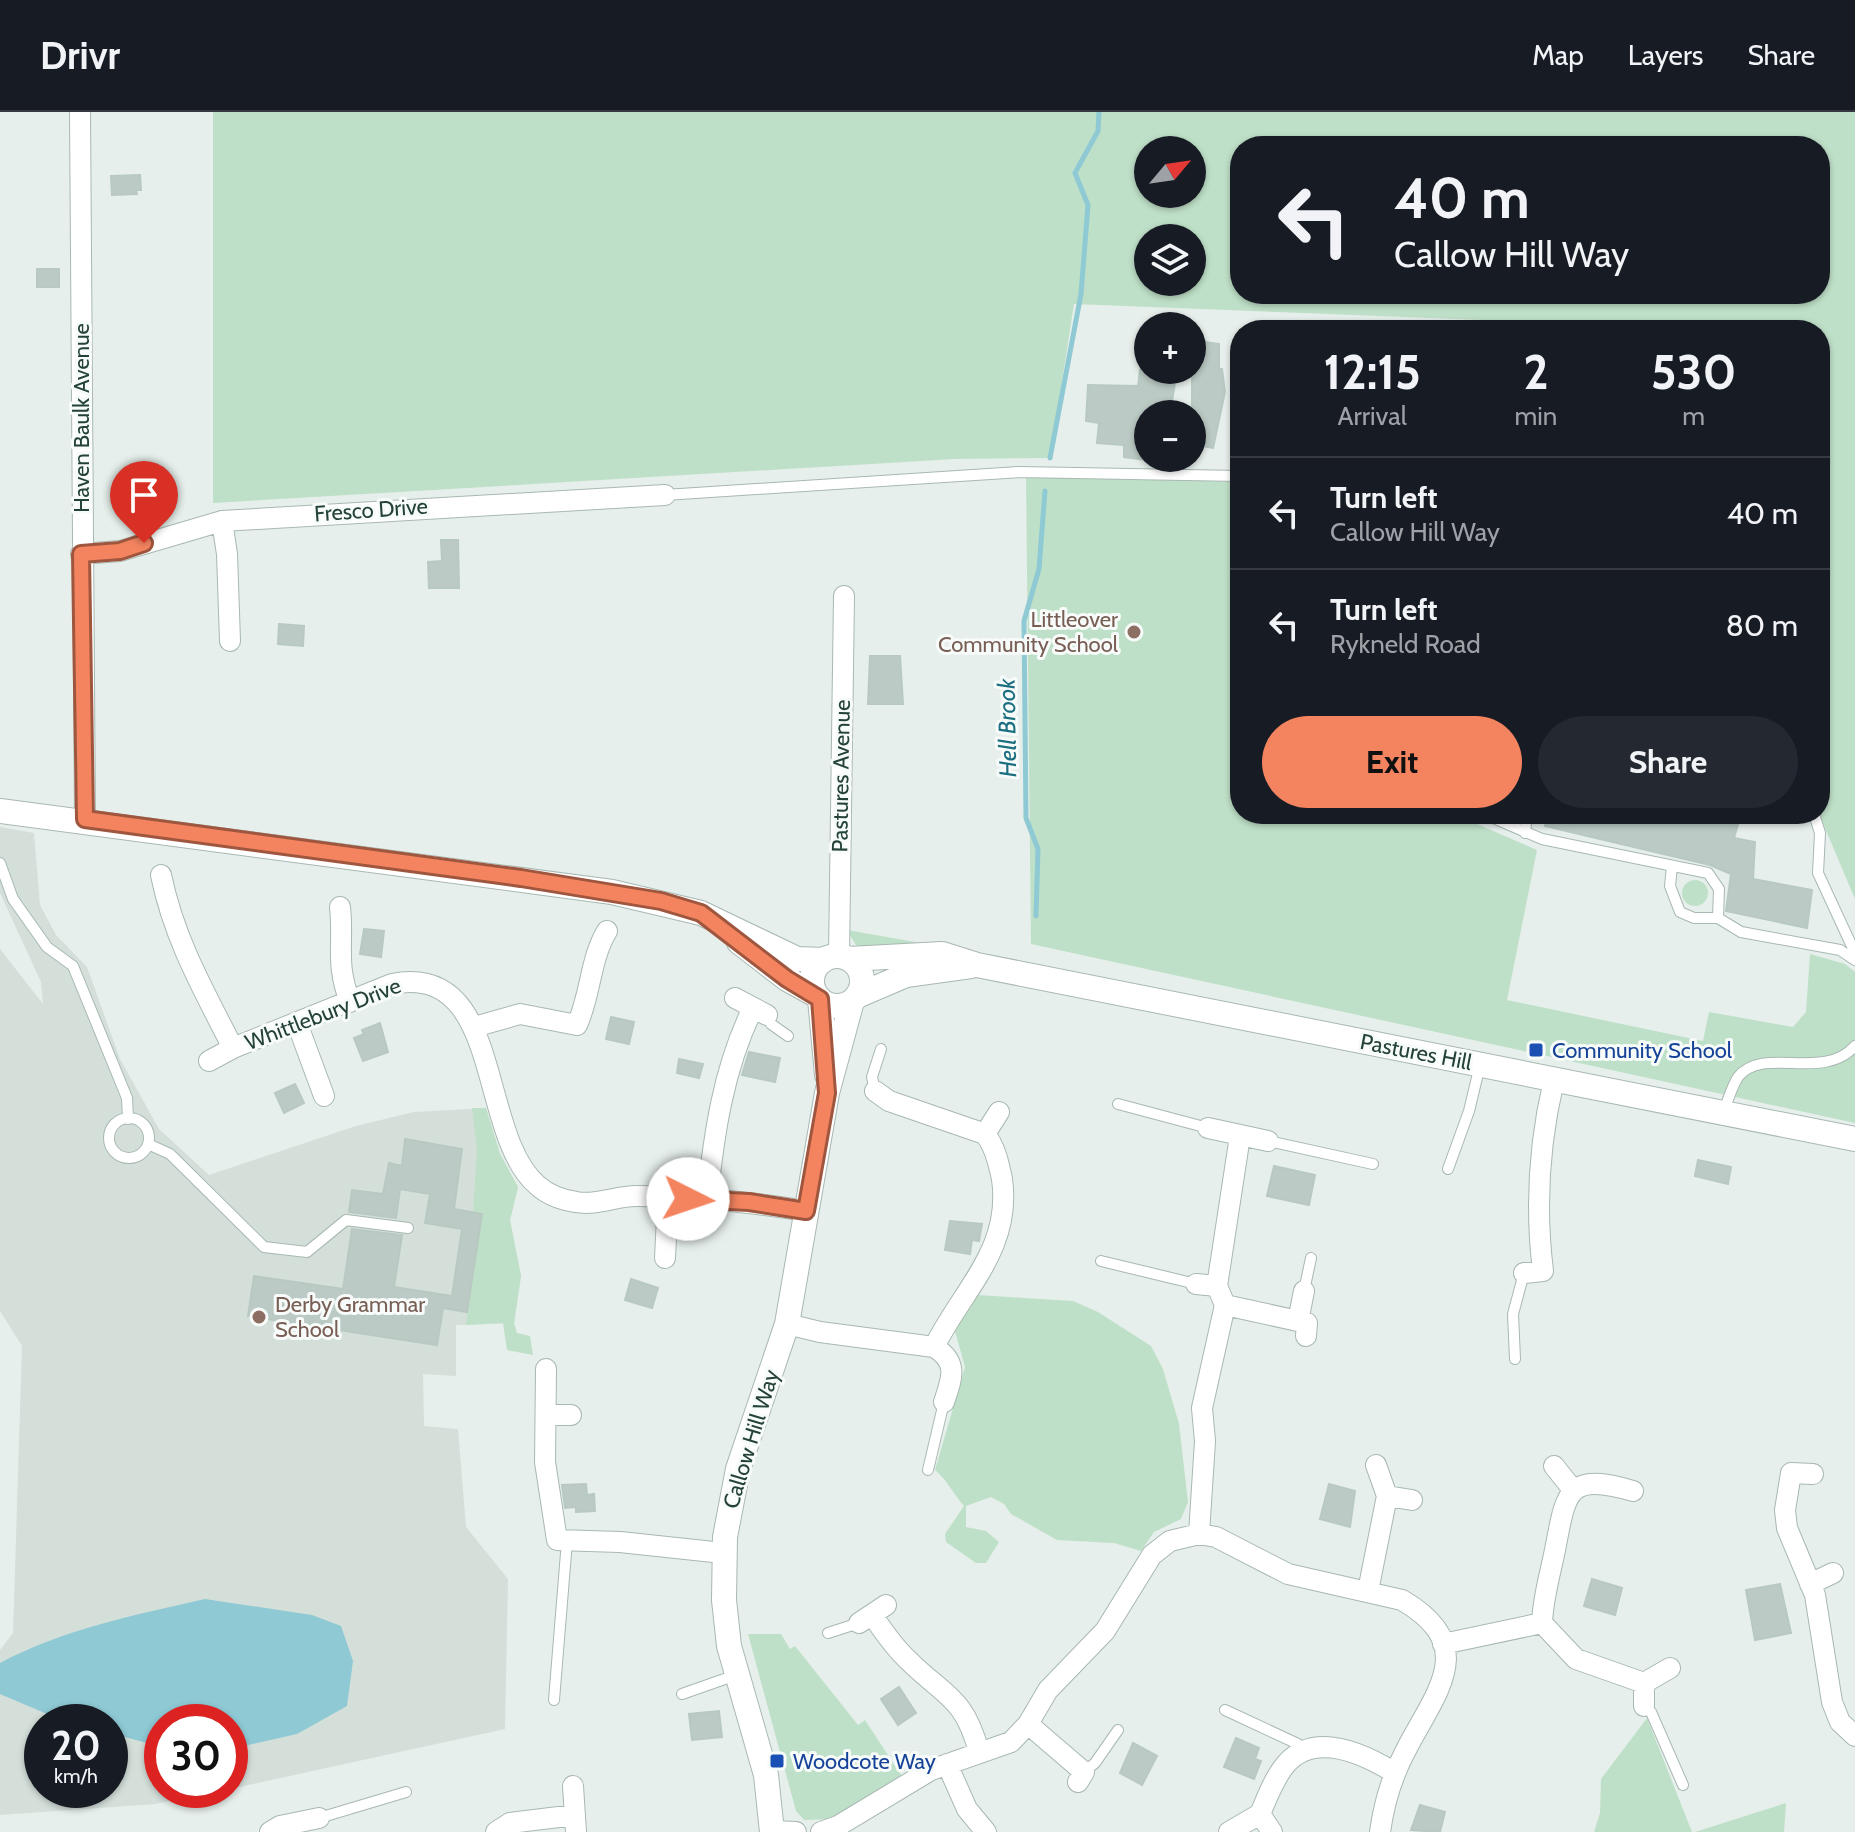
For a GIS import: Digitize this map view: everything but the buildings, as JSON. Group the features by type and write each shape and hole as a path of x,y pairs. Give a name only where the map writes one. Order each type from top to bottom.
{"street":[{"name":"Haven Baulk Avenue","path":"80,112 85,819"},
{"name":"Fresco Drive","path":"81,554 120,551 222,521 665,495"},
{"path":"222,521 227,554 230,641"},
{"name":"Pastures Avenue","path":"837,958 844,596"},
{"path":"1,816 85,819 521,878 650,899 701,913 787,979 818,997 834,1006 855,999 862,979 860,970 837,958 815,969 812,981 818,997"},
{"name":"Whittlebury Drive","path":"161,875 168,910 185,956 233,1048"},
{"path":"340,907 342,930 339,964 350,1002"},
{"name":"Pastures Hill","path":"701,913 797,959 942,954 977,965 1855,1139"},
{"path":"474,1027 520,1014 577,1025 585,1006 598,947 607,931"},
{"name":"Pastures Hill","path":"855,999 906,975 977,965"},
{"name":"Whittlebury Drive","path":"209,1061 233,1048 392,984 421,982 449,993 474,1027 511,1149 538,1186 578,1203 621,1196 668,1197 806,1211"},
{"name":"Callow Hill Way","path":"818,997 827,1093"},
{"name":"Callow Hill Way","path":"772,1831 766,1775 736,1675 724,1600 723,1553 731,1492 787,1324 827,1093 855,999"},
{"path":"707,1200 713,1139 745,1003"},
{"path":"297,1023 324,1096"},
{"path":"1524,1273 1543,1271 1538,1233 1541,1137 1554,1080"},
{"path":"875,1091 889,1101 985,1134 991,1142 1001,1175 1003,1223 993,1250 934,1347"},
{"path":"985,1134 999,1112"},
{"path":"1208,1128 1268,1141"},
{"path":"1240,1136 1206,1285 1225,1305 1302,1329 1304,1291"},
{"path":"665,1258 668,1197"},
{"path":"1199,1534 1205,1441 1202,1408 1225,1305"},
{"path":"787,1324 820,1332 934,1347 952,1365 953,1374 944,1402"},
{"path":"546,1369 548,1496 557,1540 723,1553"},
{"path":"546,1415 571,1415"},
{"path":"1368,1591 1387,1496 1376,1465"},
{"path":"1554,1466 1574,1491"},
{"path":"1813,1474 1791,1473 1785,1510 1787,1528 1810,1584 1822,1626 1832,1702 1840,1722 1855,1736"},
{"path":"1633,1491 1603,1484 1589,1484 1574,1491 1560,1513 1544,1589 1542,1623 1576,1659 1644,1683 1670,1668"},
{"path":"1387,1496 1412,1500"},
{"path":"821,1832 838,1826 947,1764 1011,1742 1028,1724 1048,1690 1105,1631 1152,1555 1170,1541 1199,1534 1216,1537 1288,1574 1402,1600 1415,1607 1435,1628 1443,1644 1446,1665 1441,1690 1395,1773 1380,1832"},
{"path":"1810,1584 1833,1573"},
{"path":"873,1615 907,1660 958,1702 979,1752"},
{"path":"1443,1644 1542,1623"},
{"path":"1644,1683 1644,1706"},
{"path":"1028,1724 1081,1777"},
{"path":"1229,1832 1260,1814 1280,1772 1302,1753 1320,1747 1345,1751 1395,1773"},
{"path":"947,1764 967,1809 986,1832"},
{"path":"496,1832 510,1823 576,1824 573,1786"},
{"path":"1260,1814 1272,1832"},
{"path":"266,1828 319,1818"},
{"path":"772,1831 796,1832"}],"lane":[{"path":"665,495 1020,472 1230,476"},
{"path":"1506,824 1525,833 1693,868 1714,880 1719,889 1718,918"},
{"path":"1525,833 1526,824"},
{"path":"1817,824 1820,833 1818,873 1855,953"},
{"path":"0,863 13,899 47,947 73,966 127,1098 128,1119"},
{"path":"1672,866 1670,886 1680,912 1694,918 1718,918 1741,932 1840,950 1855,960"},
{"path":"745,1003 788,1036"},
{"path":"1722,1113 1739,1076 1753,1067 1772,1063 1827,1063 1855,1046"},
{"path":"875,1091 872,1077 881,1049"},
{"path":"1448,1169 1469,1111 1480,1065"},
{"path":"1118,1104 1208,1128"},
{"path":"128,1119 145,1127 148,1144 140,1155 130,1158 112,1148 112,1128 128,1119"},
{"path":"1268,1141 1373,1164"},
{"path":"148,1144 170,1154 264,1247 307,1252 346,1220 408,1228"},
{"path":"1304,1291 1311,1258"},
{"path":"1101,1261 1206,1285"},
{"path":"1515,1359 1513,1314 1524,1273"},
{"path":"928,1470 944,1402"},
{"path":"554,1700 567,1541"},
{"path":"828,1633 873,1615"},
{"path":"682,1694 736,1675"},
{"path":"1644,1706 1651,1712 1683,1785"},
{"path":"1225,1710 1298,1744 1302,1753"},
{"path":"1081,1777 1118,1730"},
{"path":"319,1818 406,1792"}],"shaded area":[{"name":"Derby Grammar School","path":"0,827 34,833 40,905 56,935 87,967 120,1059 159,1129 209,1175 356,1126 414,1112 486,1108 500,1154 518,1187 510,1220 521,1276 514,1323 456,1325 456,1376 423,1374 424,1426 458,1429 466,1527 508,1579 505,1729 248,1785 248,1704 144,1704 144,1805 128,1806 128,1704 24,1704 24,1808 99,1808 0,1815 0,1650 13,1633 22,1346 0,1311 0,949 43,1004 41,982 0,893"}],"green space":[{"path":"213,112 1855,112 1855,899 1823,824 1830,824 1830,320 1484,320 1074,304 1050,458 955,459 213,503"},
{"path":"1026,476 1230,482 1230,824 1477,824 1537,850 1507,1000 1703,1041 1709,1012 1793,1027 1806,1012 1810,954 1845,964 1855,972 1855,1123 1031,944"},
{"path":"1695,880 1705,883 1708,893 1705,903 1695,906 1685,903 1682,893 1685,883"},
{"path":"847,930 915,942 917,945 862,947 856,945"},
{"path":"472,1108 486,1108 500,1154 518,1187 510,1220 521,1276 514,1323 517,1333 530,1336 533,1355 507,1350 503,1323 466,1325 482,1214 473,1212 477,1150"},
{"path":"977,1295 1073,1301 1098,1312 1151,1346 1163,1369 1179,1424 1188,1502 1181,1519 1154,1532 1141,1551 1114,1543 1057,1540 1011,1514 1004,1504 991,1497 966,1506 966,1527 986,1531 999,1542 986,1563 976,1563 946,1542 945,1534 964,1506 935,1470 965,1367 955,1331 959,1318"},
{"path":"748,1634 781,1634 790,1649 795,1646 858,1725 865,1720 903,1778 835,1819 804,1820 796,1811"},
{"path":"1647,1718 1692,1832 1594,1832 1600,1813 1601,1779"},
{"path":"1786,1803 1784,1832 1695,1832"}],"water":[{"path":"205,1599 312,1615 341,1626 353,1661 347,1706 297,1734 248,1745 248,1704 144,1704 144,1742 128,1738 128,1704 24,1704 0,1694 0,1663 49,1641"}],"waterway":[{"name":"Hell Brook","path":"1050,458 1081,294 1088,205 1075,173 1098,131 1099,112"},
{"name":"Hell Brook","path":"1036,916 1038,849 1026,818 1024,621 1039,569 1045,491"}],"place":[{"name":"Littleover Community School","path":"1134,632"},
{"name":"Community School","path":"1536,1050"},
{"name":"Derby Grammar School","path":"259,1317"},
{"name":"Woodcote Way","path":"777,1761"}],"route":[{"path":"144,543 120,551 81,554 85,819 521,878 661,901 701,913 787,979 820,999 825,1032 827,1093 806,1211 749,1202 688,1199"}]}
